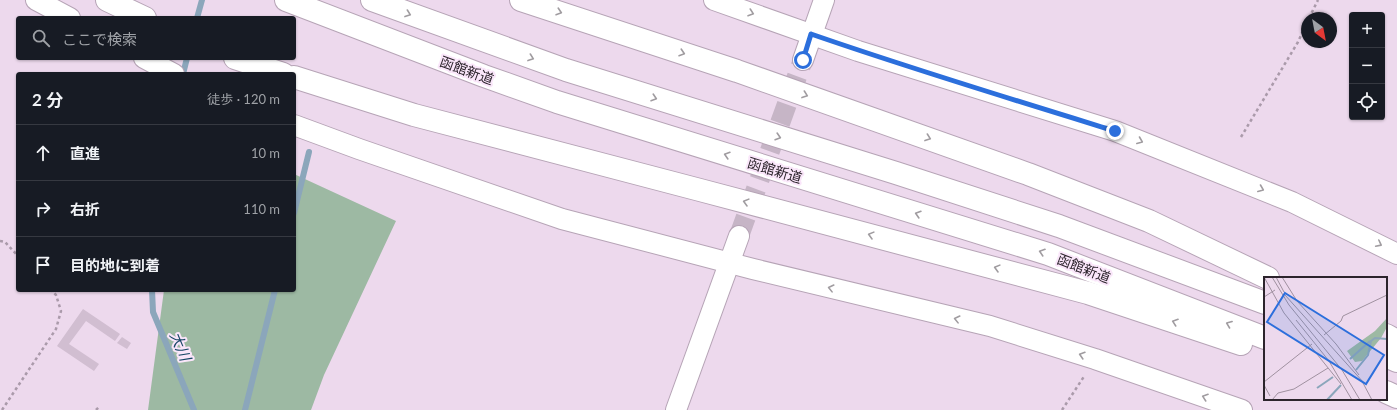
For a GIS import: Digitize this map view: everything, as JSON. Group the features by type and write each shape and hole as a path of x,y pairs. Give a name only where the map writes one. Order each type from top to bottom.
{"highway":[{"path":"107,0 141,16"},
{"name":"函館新道","path":"286,0 556,102 1048,254 1264,338"},
{"path":"372,0 566,70 896,173 1059,226 1264,303"},
{"path":"522,0 737,71 1028,174 1149,221 1266,277"},
{"path":"238,60 277,72"},
{"path":"296,78 414,115 1088,293 1264,352"},
{"path":"1387,336 1397,341"},
{"path":"1387,356 1397,361"}],"street":[{"path":"36,0 66,16"},
{"path":"714,0 901,64 1115,131 1292,202 1397,254"},
{"path":"803,60 824,0"},
{"path":"148,60 170,72"},
{"path":"296,126 562,219 760,271 990,326 1095,359 1242,410"},
{"path":"676,410 728,262 739,236"}],"path":[{"path":"1312,12 1318,0"},
{"path":"1241,137 1301,35"},
{"path":"0,241 5,242 16,254"},
{"path":"2,410 56,329 61,311 56,295 53,292"},
{"path":"1062,410 1095,359"},
{"path":"96,410 99,407"}],"green space":[{"path":"296,175 396,221 324,375 311,410 148,410 164,292 296,292"}],"building":[{"path":"83,309 120,334 115,341 86,321 69,344 99,364 94,371 57,346"},
{"path":"122,337 131,343 127,349 117,343"}],"waterway":[{"name":"大川","path":"198,16 202,0"},
{"name":"大川","path":"184,72 186,60"},
{"path":"296,205 309,152"},
{"name":"大川","path":"152,292 153,312 194,410"},
{"path":"245,410 274,292"}],"tunnel":[{"path":"739,236 803,60"}],"route":[{"path":"803,60 811,34 858,51 1115,131"}]}
